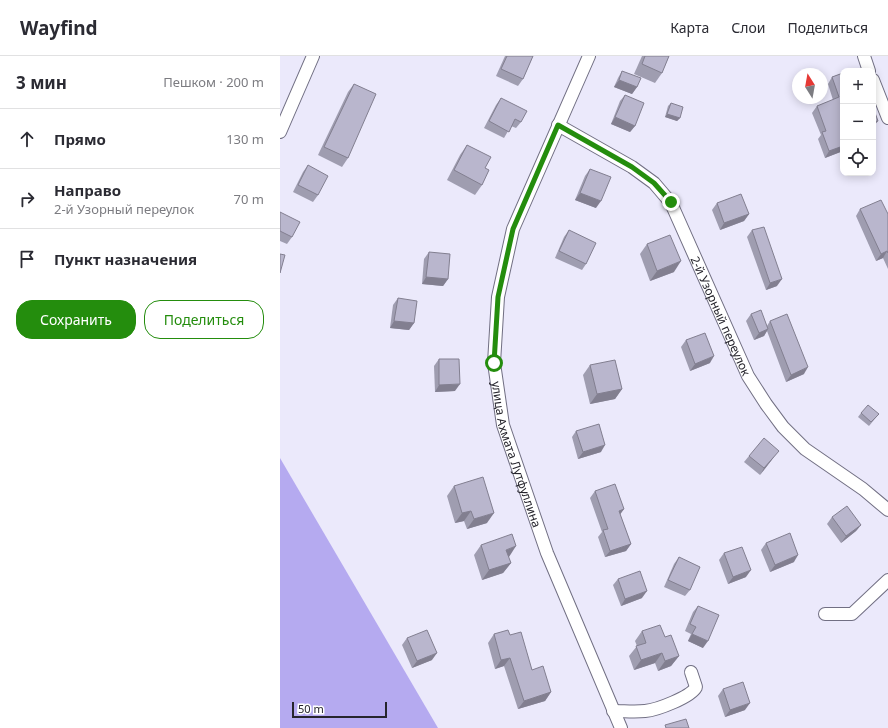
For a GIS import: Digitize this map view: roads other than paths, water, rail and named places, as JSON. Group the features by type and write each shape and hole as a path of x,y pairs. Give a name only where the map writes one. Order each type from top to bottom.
{"street":[{"path":"280,132 313,56"},
{"name":"улица Ахмата Лутфуллина","path":"588,56 513,229 498,297 494,363 506,432 547,553 621,728"},
{"path":"864,56 869,68"},
{"path":"876,88 888,118"},
{"name":"2-й Узорный переулок","path":"558,125 632,167 654,183 671,202 748,376 766,404 783,427 806,449 863,489 888,510"},
{"path":"825,614 852,614 888,580"},
{"path":"613,711 646,711 680,699 694,692 696,687 691,672"}]}
